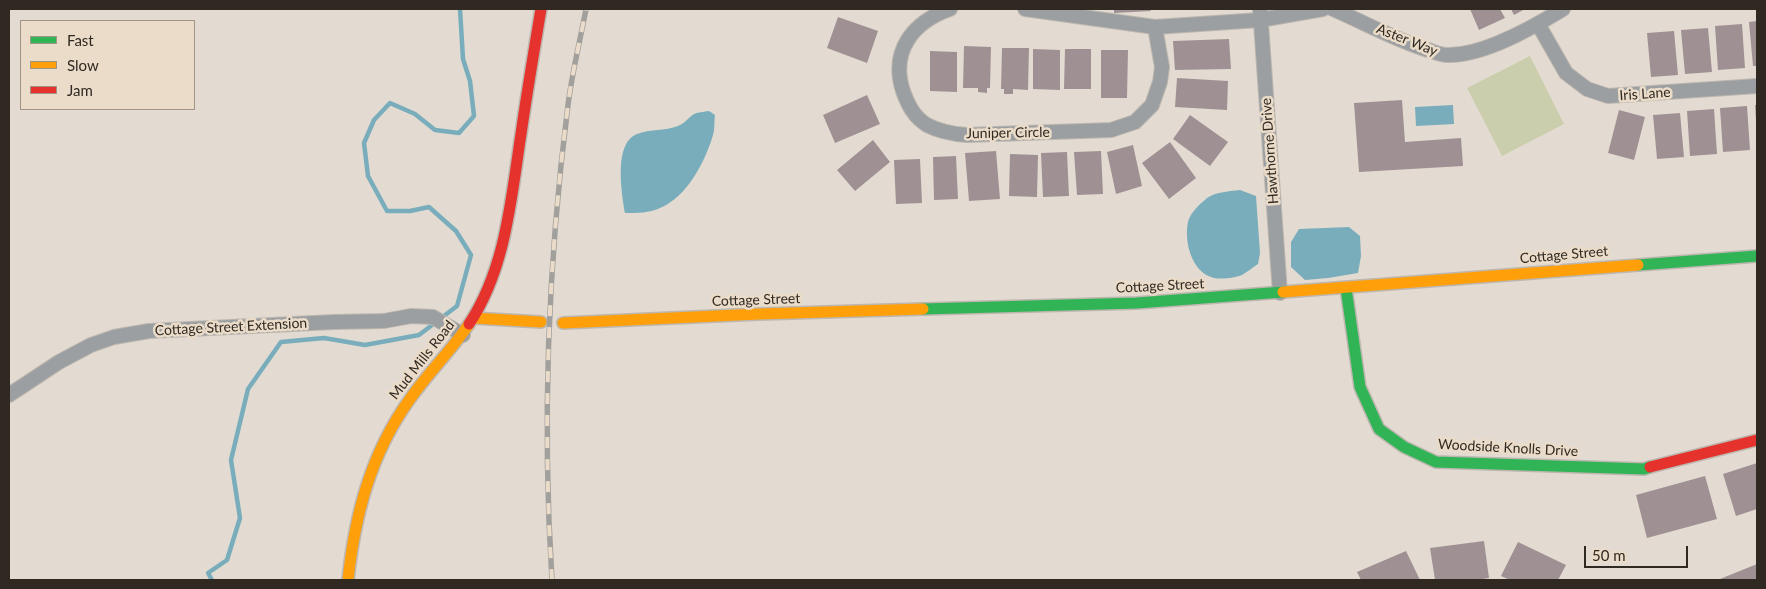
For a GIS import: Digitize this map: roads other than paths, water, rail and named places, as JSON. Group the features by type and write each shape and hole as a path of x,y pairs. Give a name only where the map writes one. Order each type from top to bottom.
{"street":[{"name":"Mud Mills Road","path":"348,580 355,519 361,496 381,443 410,398 463,335 487,292 501,255 510,218 520,138 541,9"},
{"name":"Juniper Circle","path":"950,9 936,14 920,24 910,36 900,58 900,80 907,102 916,116 926,124 945,133 967,135 1111,130 1135,122 1152,105 1160,82 1162,67 1155,27"},
{"path":"1026,9 1155,27 1260,14 1323,9"},
{"name":"Aster Way","path":"1333,9 1412,45 1444,55 1468,54 1490,46 1538,24 1563,9"},
{"name":"Hawthorne Drive","path":"1260,14 1280,293"},
{"name":"Iris Lane","path":"1538,24 1566,73 1587,89 1608,96 1757,86"},
{"name":"Cottage Street","path":"563,323 759,314 1137,303 1757,256"},
{"name":"Woodside Knolls Drive","path":"1346,288 1360,387 1379,429 1404,447 1436,462 1644,469 1757,440"},
{"name":"Cottage Street Extension","path":"9,395 59,362 91,345 114,337 131,334 165,330 384,321 411,316 433,317 463,335"},
{"path":"473,318 541,322"}],"water":[{"path":"1453,105 1454,124 1416,126 1415,107"},
{"path":"709,111 715,115 713,135 700,167 687,187 670,203 656,210 625,213 621,170 622,158 629,139 642,132 678,126 694,114"},
{"path":"1240,190 1256,196 1260,253 1258,264 1239,276 1214,278 1198,268 1190,254 1187,238 1188,222 1193,212 1207,198 1223,192"},
{"path":"1349,227 1360,236 1361,256 1358,273 1305,280 1291,267 1291,242 1299,229"}],"waterway":[{"path":"212,580 208,573 227,560 240,518 231,460 248,389 281,342 324,338 365,345 419,335 457,306 471,255 456,231 429,207 410,211 387,211 368,176 364,143 374,120 390,103 415,114 435,130 459,133 474,116 470,81 463,59 460,9"}],"railway":[{"path":"552,580 547,462 547,402 552,283 561,164 568,105 586,9"}]}
